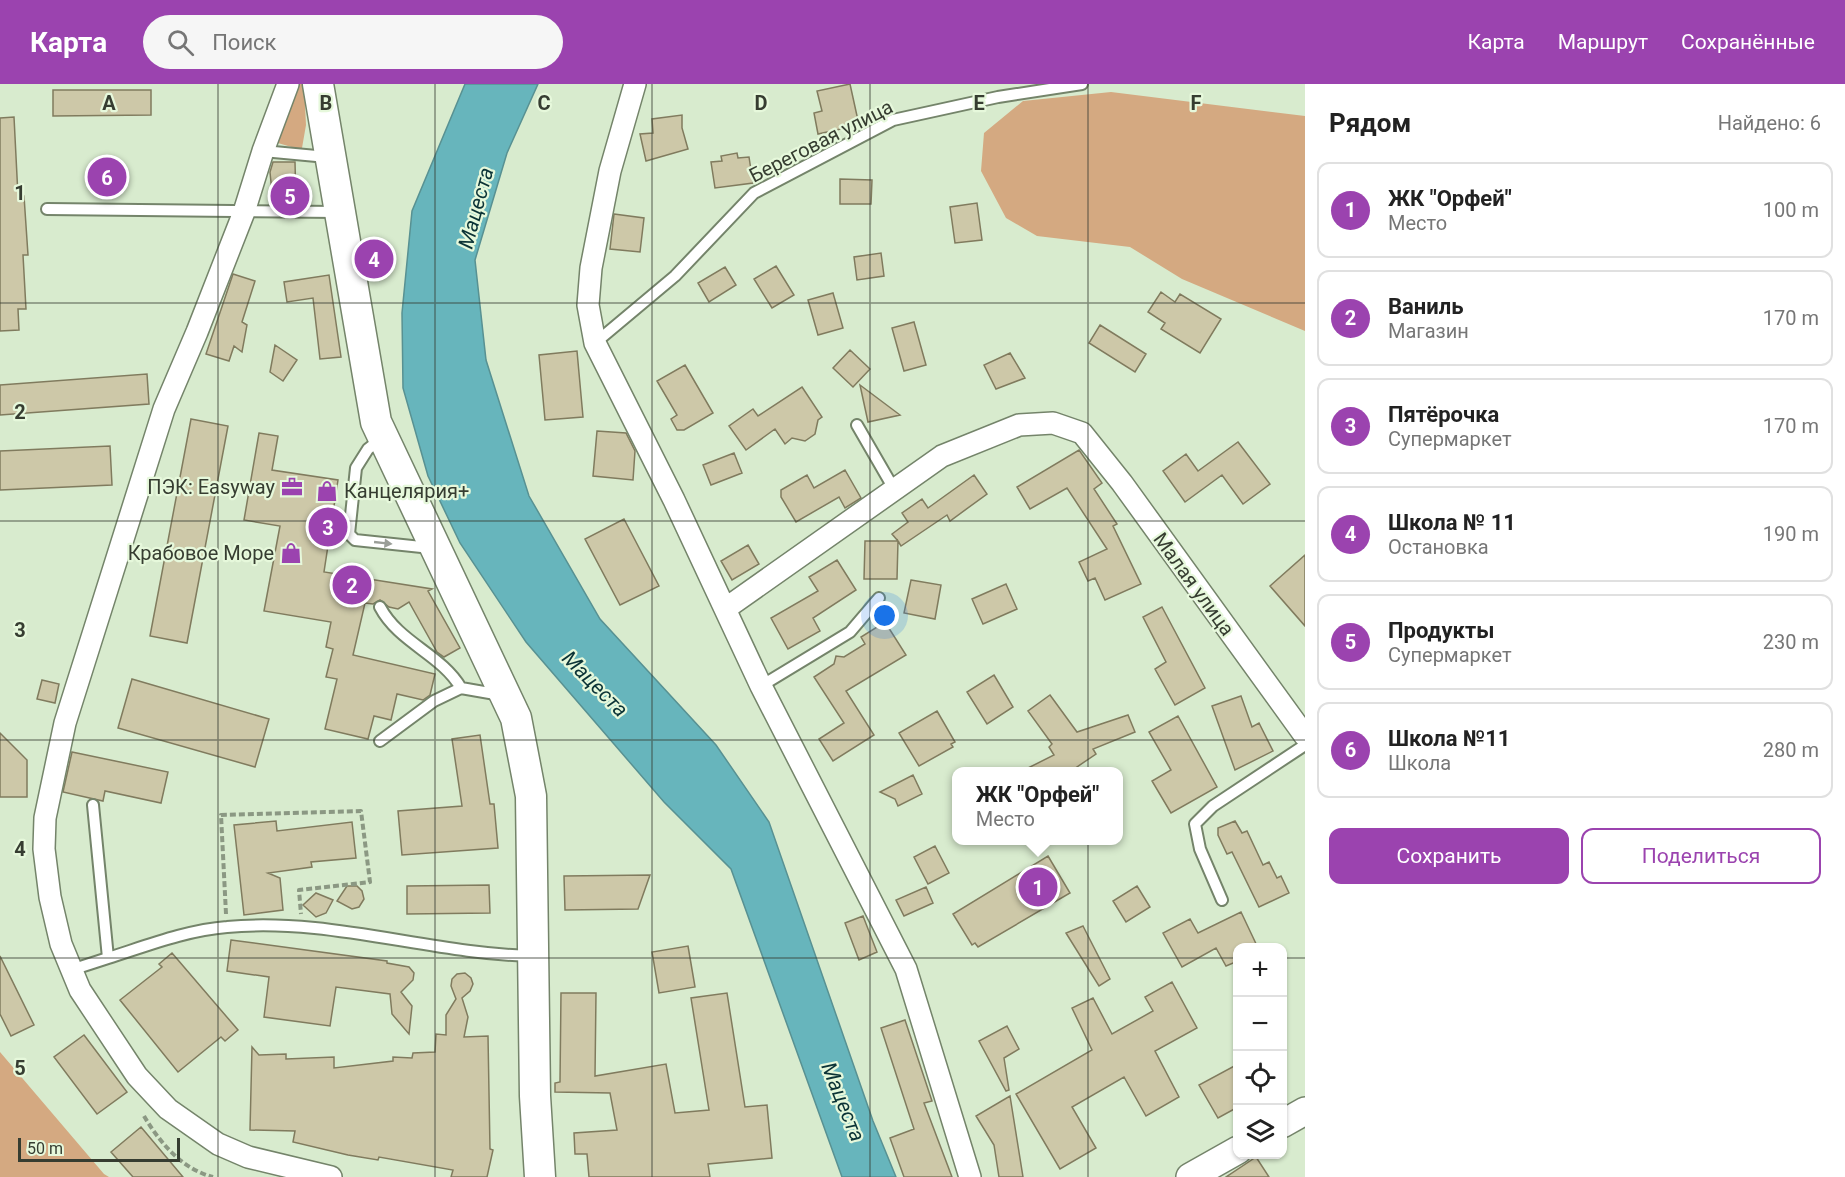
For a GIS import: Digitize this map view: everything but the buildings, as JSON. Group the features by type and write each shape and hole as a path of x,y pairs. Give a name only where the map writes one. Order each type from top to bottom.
{"main road":[{"path":"318,84 368,384 382,438 516,718 531,796 535,1096 540,1177"}],"street":[{"path":"288,84 262,150 244,212 164,409 65,723 52,776 45,818 45,849 50,897 61,944 71,970 80,990 137,1076 168,1109 198,1132 248,1157 331,1177"},
{"path":"635,84 610,171 591,268 588,305 595,343 761,686 906,969 970,1177"},
{"name":"Малая улица","path":"894,489 942,456 1019,425 1053,423 1082,433 1302,723"},
{"path":"725,609 894,489"},
{"path":"1287,1121 1305,1111"},
{"path":"1190,1177 1233,1153"}],"lane":[{"name":"Береговая улица","path":"595,343 675,276 754,193 893,120 998,97 1082,84"},
{"path":"262,150 330,157"},
{"path":"47,209 339,212"},
{"path":"857,425 894,489"},
{"path":"382,438 368,449 356,468 350,534 355,540 434,549"},
{"path":"761,686 850,632 879,598"},
{"path":"380,607 386,618 403,637 447,668 461,688"},
{"path":"381,741 435,701 461,688 507,697"},
{"path":"1222,900 1200,849 1195,824 1213,806 1305,745"},
{"path":"93,805 108,958"},
{"path":"71,970 171,938 227,927 302,928 484,952 533,956"}],"path":[{"path":"227,927 221,815 362,811 370,882 299,890 302,928"}],"shaded area":[{"path":"296,84 304,84 306,125 302,148 298,149 278,143 277,139"},
{"path":"1111,92 1305,116 1305,331 1182,279 1130,247 1037,236 1006,218 981,171 984,133 1023,101"},
{"path":"0,1052 104,1174 109,1177 0,1177"}],"water":[{"name":"Мацеста","path":"465,84 538,84 507,153 475,260 486,360 529,496 600,619 716,745 769,822 873,1121 896,1177 842,1177 731,869 664,802 526,642 460,543 428,476 403,388 402,313 412,211"}],"place":[{"name":"Школа №11","path":"107,177"},
{"name":"Продукты","path":"290,196"},
{"name":"Школа № 11","path":"374,259"},
{"name":"ПЭК: Easyway","path":"292,487"},
{"name":"Канцелярия+","path":"327,491"},
{"name":"Пятёрочка","path":"328,527"},
{"name":"Крабовое Море","path":"291,553"},
{"name":"Ваниль","path":"352,585"},
{"name":"ЖК \"Орфей\"","path":"1038,887"}]}
